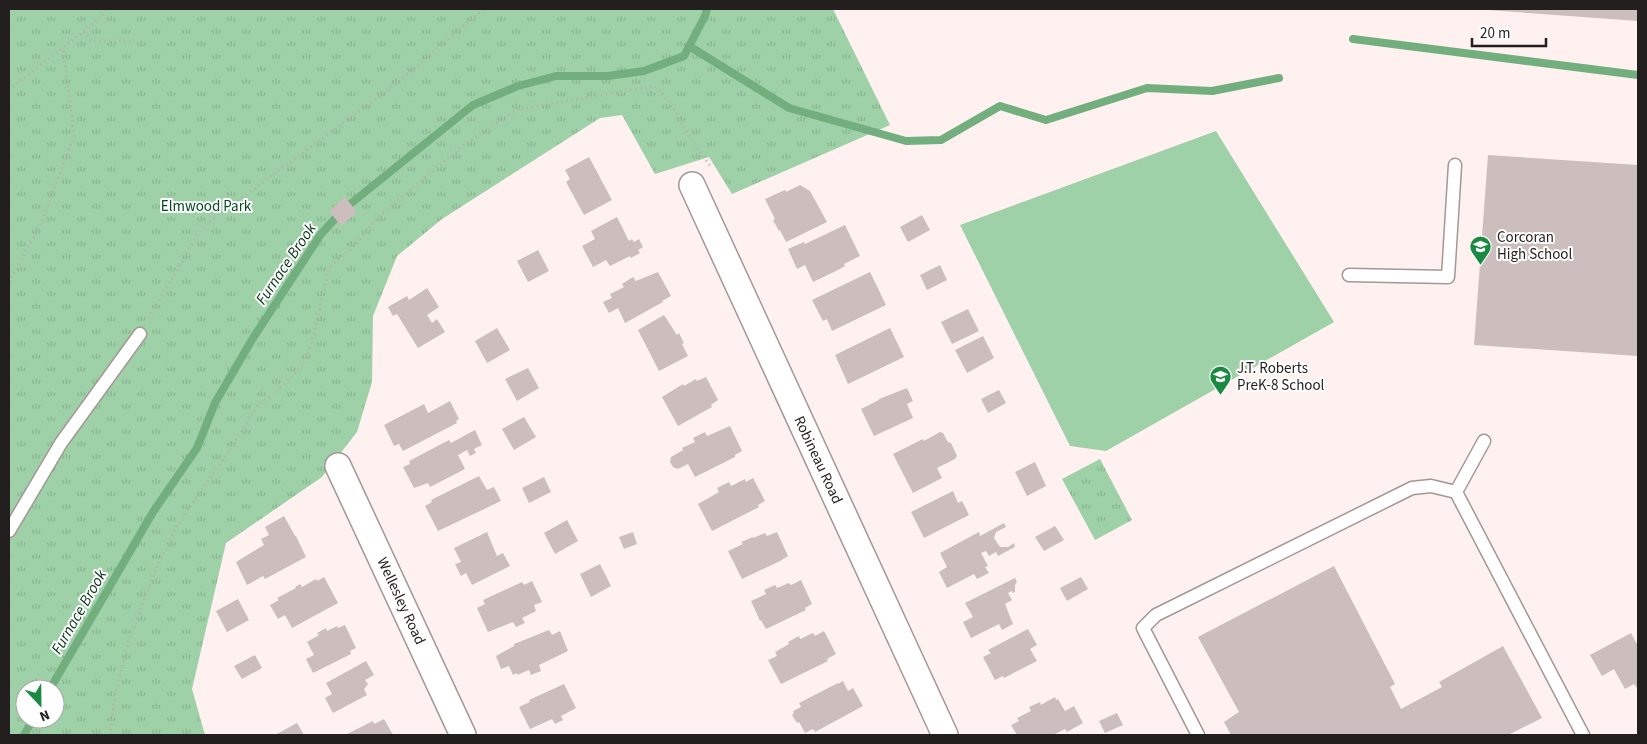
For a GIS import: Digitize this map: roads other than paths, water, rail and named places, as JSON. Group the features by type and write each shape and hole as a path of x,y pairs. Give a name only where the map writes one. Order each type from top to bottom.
{"street":[{"name":"Robineau Road","path":"692,185 944,735"},
{"name":"Wellesley Road","path":"338,466 463,735"}],"lane":[{"path":"1349,275 1448,277 1455,165"},
{"path":"9,531 61,443 140,334"},
{"path":"1456,492 1484,441"},
{"path":"1198,735 1143,628 1156,615 1412,488 1431,486 1456,492 1583,735"}],"waterway":[{"name":"Furnace Brook","path":"56,679 153,512 197,448 215,403 253,338 321,234 344,209 473,105 518,86 556,76 608,76 644,71 684,56 707,9"},
{"path":"1353,39 1638,75"},
{"path":"689,46 789,108 906,141 941,140 1000,106 1046,120 1147,88 1212,91 1279,78"},
{"name":"Furnace Brook","path":"24,735 27,729"}],"place":[{"name":"Corcoran High School","path":"1481,265"},
{"name":"J.T. Roberts PreK-8 School","path":"1221,396"}],"park label":[{"name":"Elmwood Park","path":"206,206"}]}
